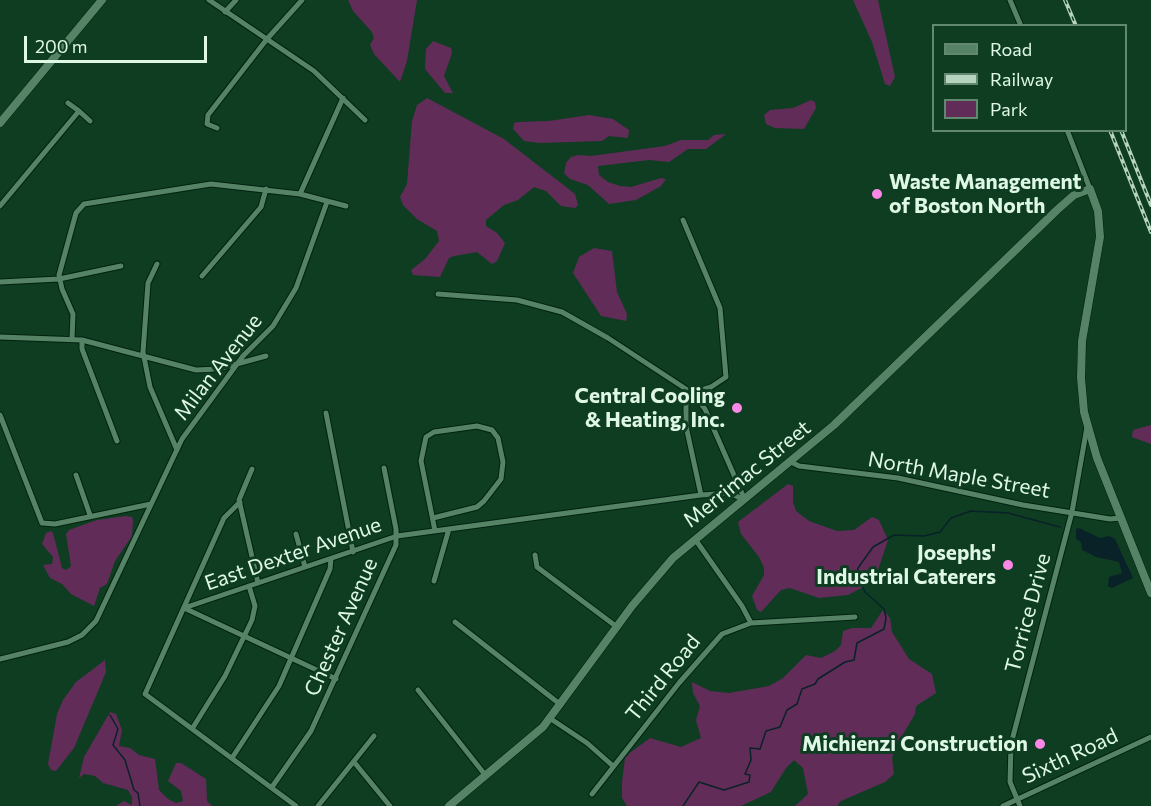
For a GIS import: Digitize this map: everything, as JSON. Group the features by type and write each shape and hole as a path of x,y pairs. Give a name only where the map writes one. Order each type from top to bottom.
{"main road":[{"path":"0,123 102,0"},
{"path":"1090,189 1098,211 1100,229 1082,341 1081,378 1087,427 1120,518 1151,593"},
{"name":"Merrimac Street","path":"449,806 551,719 660,571 695,539 834,425 1066,201 1090,189"}],"street":[{"path":"209,0 320,75 365,120"},
{"path":"225,12 236,0"},
{"path":"217,128 207,124 208,115 267,39 302,0"},
{"path":"1010,0 1020,24"},
{"path":"300,194 343,98"},
{"path":"68,103 90,121"},
{"path":"0,206 79,111"},
{"path":"1068,132 1090,189"},
{"path":"72,339 74,316 59,279 76,213 84,204 204,184 300,194 346,206"},
{"path":"202,276 261,207 266,189"},
{"name":"Milan Avenue","path":"0,657 77,638 88,630 100,615 177,450 194,422 236,365 273,326 298,284 327,202"},
{"path":"683,220 720,308 726,377 711,387 692,393 688,400 685,416 700,495 730,493 744,500"},
{"path":"157,264 148,283 143,357 150,387 177,450"},
{"path":"0,282 59,279 120,266"},
{"path":"438,294 517,300 562,312 608,338 692,393 705,409 744,500"},
{"path":"0,337 82,340 196,370 236,365 266,356"},
{"path":"82,340 82,348 117,441"},
{"path":"326,413 353,552"},
{"path":"0,416 43,523 55,524 151,504"},
{"path":"433,518 477,507 501,479 503,462 498,438 492,430 477,426 434,432 426,437 421,461 435,531"},
{"name":"Torrice Drive","path":"1020,806 1016,800 1009,771 1013,733 1072,512 1087,427"},
{"name":"North Maple Street","path":"791,462 799,466 885,476 985,498 1110,519 1120,518"},
{"name":"Chester Avenue","path":"272,787 311,731 395,548 397,536 384,468"},
{"path":"252,469 241,492 240,502 258,583"},
{"path":"76,476 90,515"},
{"name":"East Dexter Avenue","path":"184,608 397,536 700,495"},
{"path":"240,502 224,518 145,694 296,806"},
{"path":"434,581 449,529"},
{"path":"296,534 305,567"},
{"path":"695,539 742,606 751,623"},
{"path":"535,555 538,568 617,627"},
{"path":"232,758 276,692 330,569 331,559"},
{"path":"192,729 225,676 245,636 255,607 249,586"},
{"path":"184,608 336,679"},
{"name":"Third Road","path":"592,794 714,641 726,632 751,623 855,617"},
{"path":"455,622 561,705"},
{"path":"418,690 486,776"},
{"path":"551,719 587,742 613,766"},
{"path":"318,806 374,736"},
{"name":"Sixth Road","path":"1004,806 1151,737"},
{"path":"354,762 390,806"}],"green space":[{"path":"348,0 417,0 407,61 400,82 374,54 370,45 374,38 372,32 353,11"},
{"path":"853,0 878,0 895,77 890,86 885,84 872,42"},
{"path":"433,41 451,48 452,53 444,76 453,93 445,93 425,69 426,49"},
{"path":"427,98 504,139 575,194 578,205 575,208 561,206 546,191 534,187 518,200 504,205 486,220 486,226 497,233 505,243 497,261 492,264 477,252 449,258 440,277 413,275 411,270 425,259 439,241 437,231 417,219 403,205 400,197 407,184 412,121 417,105"},
{"path":"811,100 815,102 816,108 804,129 775,128 766,124 764,115 770,110 793,108"},
{"path":"589,115 613,119 629,130 628,138 609,136 602,141 539,143 524,141 513,129 514,123 518,122 549,121"},
{"path":"726,134 706,149 688,149 669,162 649,160 598,166 599,175 608,182 620,186 631,187 661,178 666,179 661,186 636,200 609,204 588,185 570,179 564,173 566,163 571,157 578,155 591,156 665,146 681,140 708,140 714,135"},
{"path":"594,248 612,251 617,292 627,314 626,321 601,316 573,273 579,257"},
{"path":"1151,425 1151,444 1132,437 1133,430"},
{"path":"788,484 793,486 793,502 796,511 809,521 837,531 854,530 872,517 879,520 888,540 876,576 869,584 848,595 819,598 790,588 781,590 761,612 757,610 752,596 764,575 764,568 759,557 741,534 738,522"},
{"path":"132,517 133,520 132,536 115,561 107,584 100,588 94,606 71,594 62,584 50,578 43,565 52,564 53,557 42,544 46,533 51,531 53,533 62,568 66,570 71,566 66,534 69,530 97,520"},
{"path":"883,610 890,618 892,632 909,659 932,674 936,693 916,706 915,714 895,748 892,758 894,774 885,782 841,801 837,806 795,806 808,794 803,768 794,760 786,768 771,792 741,806 627,806 622,798 622,782 625,758 631,752 650,738 681,747 701,738 696,720 700,706 693,693 692,682 710,691 729,693 769,686 783,678 806,655 821,658 835,651 841,645 843,631 852,628 871,628"},
{"path":"105,660 106,672 74,748 56,771 51,770 48,764 57,714 63,700 76,682"},
{"path":"110,712 116,714 122,730 119,746 130,748 139,755 155,759 159,790 168,799 176,803 183,801 181,791 168,781 176,763 181,763 206,779 207,801 212,806 116,806 124,801 132,805 132,797 128,790 103,783 95,776 84,774 79,778 84,757"}],"water":[{"path":"1079,528 1100,538 1109,536 1115,539 1133,578 1112,588 1108,586 1109,577 1122,573 1119,562 1096,557 1082,550 1081,542 1076,539 1076,529"}],"waterway":[{"path":"683,806 699,782 724,790 749,782 750,775 745,774 751,760 750,748 760,749 766,731 780,727 787,710 797,704 802,689 815,684 818,679 845,662 854,660 857,643 884,629 886,618 884,609 865,592 857,576 858,568 873,547 894,535 924,536 940,532 951,518 971,511 1008,513 1060,527"},
{"path":"110,715 118,729 113,745 125,760 134,790 138,793 140,806"}],"railway":[{"path":"1065,0 1075,24"},
{"path":"1111,132 1151,232"},
{"path":"1122,132 1151,205"}],"place":[{"name":"Waste Management of Boston North","path":"877,194"},
{"name":"Central Cooling & Heating, Inc.","path":"737,408"},
{"name":"Josephs' Industrial Caterers","path":"1008,565"},
{"name":"Michienzi Construction","path":"1040,744"}]}
